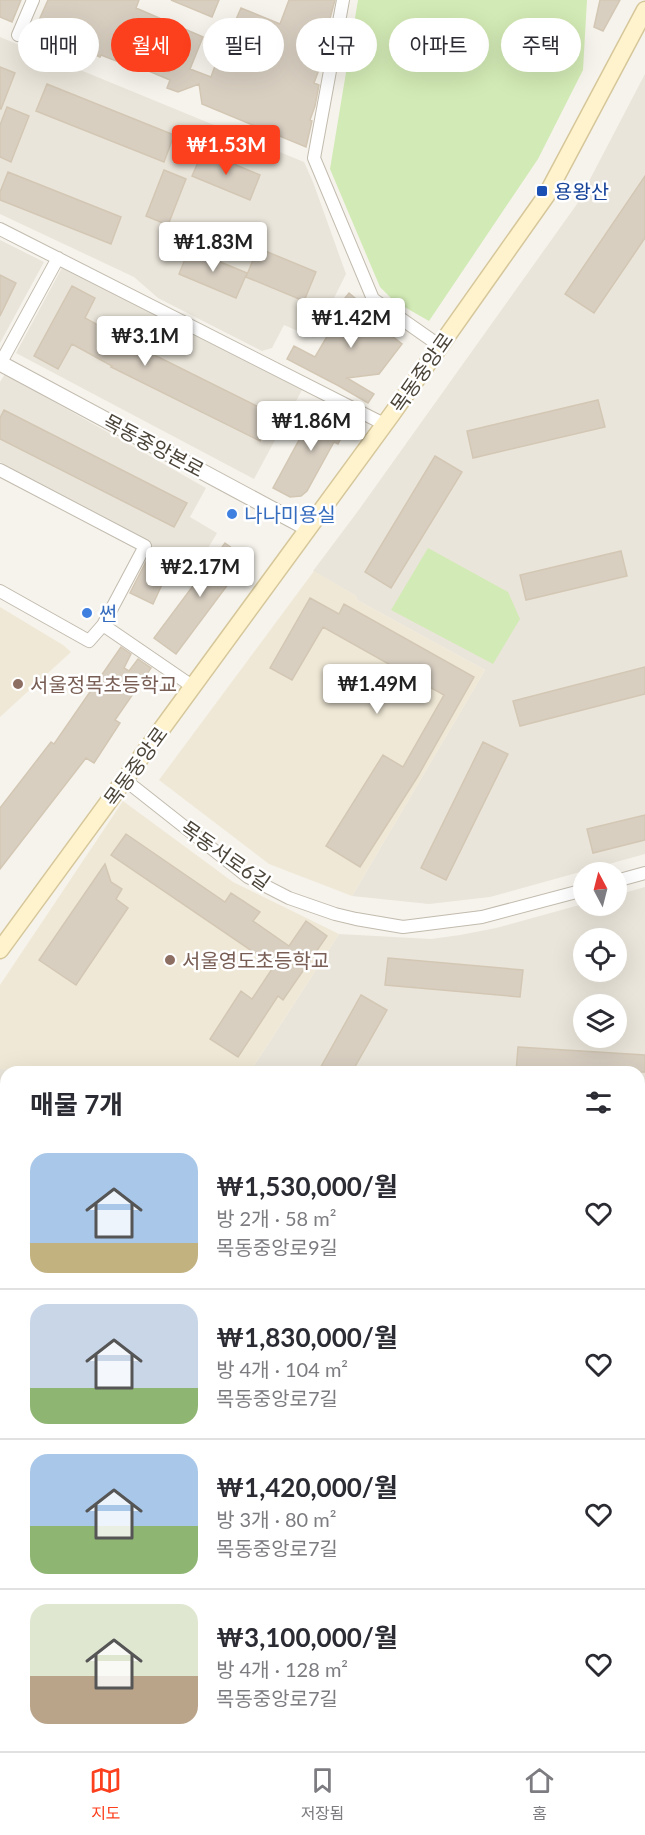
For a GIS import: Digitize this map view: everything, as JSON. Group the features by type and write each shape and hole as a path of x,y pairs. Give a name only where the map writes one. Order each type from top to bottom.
{"main road":[{"name":"목동중앙로","path":"0,950 384,424 546,196 645,10"}],"street":[{"path":"25,18 33,0"},
{"path":"343,0 314,158 373,298 440,346"},
{"path":"0,229 384,424"},
{"name":"목동중앙본로","path":"58,258 0,363 308,528"},
{"path":"0,470 145,546 103,625 89,641 0,591"},
{"path":"103,625 192,686"},
{"name":"목동서로6길","path":"125,780 248,876 289,898 334,914 403,927 482,917 573,893"},
{"path":"627,878 645,873"}],"shaded area":[{"path":"0,37 18,44 18,72 85,72 304,162 346,274 314,338 284,325 272,348 262,351 158,298 134,277 0,214"},
{"path":"645,74 645,854 616,862 573,862 573,874 490,897 429,904 352,896 485,670 357,600 356,596 313,571 577,204"},
{"path":"0,240 44,262 0,343"},
{"path":"64,264 302,390 254,479 16,353"},
{"path":"5,374 206,488 190,517 217,533 194,572 0,462 0,382"},
{"path":"314,571 356,596 357,600 485,670 352,896 269,864 159,780"},
{"name":"서울정목초등학교","path":"0,607 71,652 0,717"},
{"name":"서울영도초등학교","path":"123,801 233,882 339,934 254,1066 0,1066 0,985"},
{"path":"645,887 645,1066 254,1066 339,934 431,939 496,928 573,907 573,916 627,916 627,892"}],"green space":[{"path":"358,0 587,0 583,70 538,159 429,321 394,301 380,287 330,169 346,72 377,72 377,18 355,18"},
{"path":"428,548 508,592 520,619 493,664 391,610"}],"building":[{"path":"0,0 21,0 12,22 0,17"},
{"path":"48,0 139,0 136,8 159,18 111,18 111,59 101,55 99,57 99,18 40,18"},
{"path":"171,0 219,0 212,17"},
{"path":"289,0 335,0 330,18 296,18 296,72 318,72 314,83 319,85 306,147 202,104 199,84 178,92 167,88 170,80 151,72 191,72 191,69 211,77 213,72 284,72 282,18"},
{"path":"600,0 620,0 603,31 594,27"},
{"path":"241,8 265,18 237,18"},
{"path":"191,32 203,37 191,67"},
{"path":"0,67 15,73 1,109 0,109"},
{"path":"47,84 174,135 164,162 36,111"},
{"path":"7,107 29,116 11,162 0,157 0,125"},
{"path":"203,151 260,175 250,200 192,176"},
{"path":"164,170 186,179 168,225 146,216"},
{"path":"8,172 121,217 111,244 0,200 0,192"},
{"path":"645,176 645,238 594,313 565,294"},
{"path":"258,248 316,272 304,301 246,277"},
{"path":"189,249 247,273 236,298 179,274"},
{"path":"0,275 16,283 0,316"},
{"path":"72,286 95,298 85,318 108,332 273,414 260,441 111,367 72,344 58,369 34,356"},
{"path":"349,293 392,329 388,333 402,344 379,374 347,378 374,394 368,403 287,359 294,346 315,357 342,311 337,308"},
{"path":"598,400 605,427 473,458 467,431"},
{"path":"318,405 350,420 338,444 334,442 307,491 301,496 290,497 273,488"},
{"path":"4,410 187,503 174,527 0,439 0,418"},
{"path":"435,456 462,472 391,588 365,572"},
{"path":"225,543 247,559 176,654 154,638"},
{"path":"621,551 627,576 526,600 520,575"},
{"path":"151,552 176,565 168,582 164,580 153,604 130,593"},
{"path":"310,598 339,614 344,604 474,677 418,776 360,867 326,846 383,755 403,767 444,695 323,627 292,680 270,668"},
{"path":"121,647 131,654 124,668 129,671 138,659 151,668 115,720 120,723 94,763 86,758 0,869 0,808 51,742 54,744"},
{"path":"645,667 645,694 520,726 513,701"},
{"path":"483,742 508,754 446,880 421,868"},
{"path":"645,815 645,840 593,853 587,829"},
{"path":"126,834 225,902 231,893 260,912 253,921 289,946 306,921 327,936 283,1000 278,996 238,1057 210,1039 241,991 252,999 274,966 111,855"},
{"path":"105,864 111,882 122,889 116,899 128,908 76,985 39,960"},
{"path":"388,958 523,970 520,997 385,985"},
{"path":"361,995 387,1010 355,1066 321,1066"},
{"path":"518,1047 645,1055 645,1066 516,1066"}],"place":[{"name":"용왕산","path":"542,191"},
{"name":"나나미용실","path":"232,514"},
{"name":"썬","path":"87,613"},
{"name":"서울정목초등학교","path":"18,684"},
{"name":"서울영도초등학교","path":"170,960"}]}
